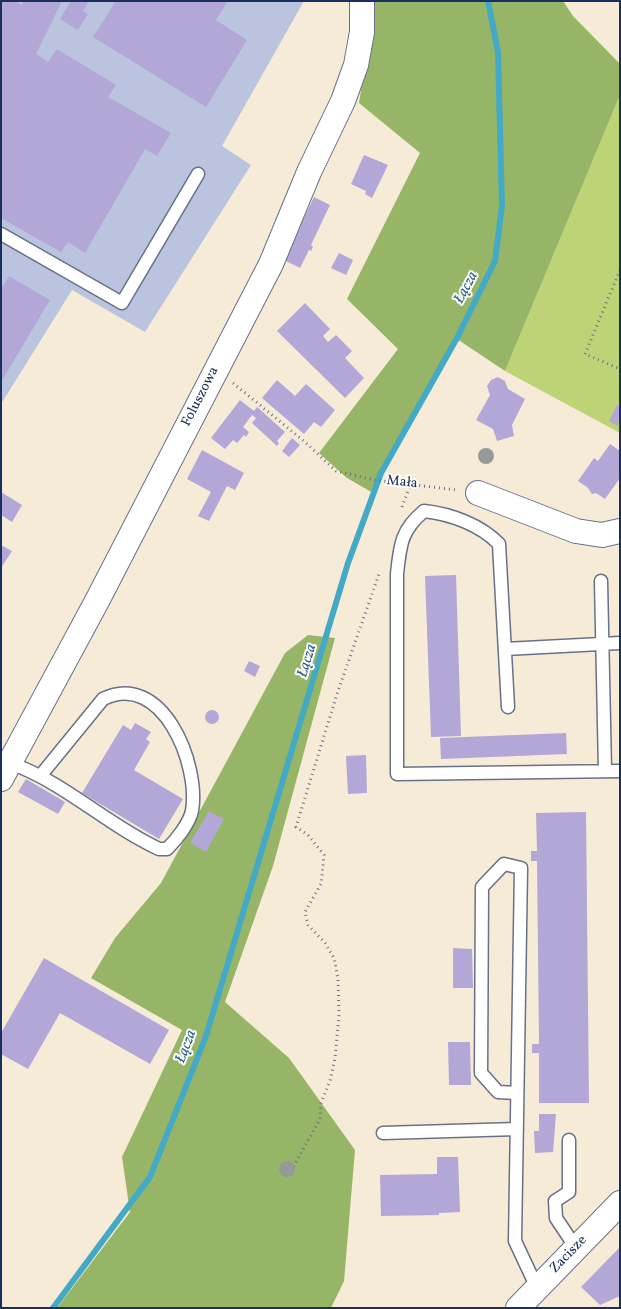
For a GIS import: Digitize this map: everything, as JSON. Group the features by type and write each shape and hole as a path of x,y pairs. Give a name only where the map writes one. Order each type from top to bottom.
{"street":[{"name":"Foluszowa","path":"6,771 97,601 271,264 309,172 343,101 356,65 362,32 362,1"},
{"path":"478,493 576,531 602,535 620,531"},
{"name":"Zacisze","path":"518,1308 620,1203"}],"lane":[{"path":"1,234 122,303 198,174"},
{"path":"508,707 499,544 488,533 479,529 440,512 424,511 405,531 400,549 397,574 398,774 620,771"},
{"path":"601,581 605,771"},
{"path":"505,649 620,643"},
{"path":"6,771 41,775 70,795 159,849 167,849 176,840 191,812 193,789 190,763 174,727 144,698 131,694 115,693 103,699 41,775"},
{"path":"517,1093 498,1092 480,1073 482,887 504,864 521,868 515,1241 537,1288"},
{"path":"383,1133 517,1129"},
{"path":"569,1140 569,1192 555,1202 556,1218 576,1248"}],"path":[{"path":"620,270 585,354 620,369"},
{"name":"Mała","path":"216,368 305,442 336,471 374,480 411,483 478,493"},
{"path":"402,510 411,483"},
{"path":"291,1171 320,1118 321,1103 330,1081 336,1058 339,1015 338,979 334,958 325,943 308,924 306,912 320,884 324,855 308,835 296,827 337,694 380,572"}],"shaded area":[{"path":"1,1 304,1 222,146 251,165 145,332 72,290 1,404"}],"green space":[{"path":"365,1 563,1 573,16 620,64 620,95 505,371 457,339 373,493 347,478 319,453 398,349 347,299 420,153 359,103 369,39"},
{"path":"620,95 620,433 505,371"},
{"path":"308,635 335,638 273,866 225,1002 289,1058 355,1150 344,1281 331,1308 57,1308 130,1212 122,1157 182,1030 91,978 115,938 161,883 285,653"}],"building":[{"path":"1,1 15,1 22,5 24,1 62,1 36,54 48,62 57,49 116,85 108,97 171,133 157,156 145,149 85,253 68,242 61,252 1,218"},
{"path":"71,1 89,1 83,11 88,14 78,30 60,19"},
{"path":"116,1 228,1 216,20 247,40 206,107 93,37"},
{"path":"364,155 388,165 372,198 365,194 366,191 351,184"},
{"path":"314,197 330,205 311,245 313,247 311,251 309,250 300,268 284,260"},
{"path":"339,253 353,260 346,275 331,268"},
{"path":"9,276 50,300 1,382 1,289"},
{"path":"305,303 330,329 323,336 328,342 336,335 352,351 345,358 364,378 345,398 277,331"},
{"path":"498,377 505,381 508,389 525,399 512,425 514,436 497,441 493,429 476,420 490,395 487,386 491,380"},
{"path":"277,380 295,396 306,384 335,410 321,427 314,422 304,434 262,398"},
{"path":"240,400 254,411 257,407 285,432 277,441 279,443 277,446 252,423 256,418 252,415 243,427 249,432 246,437 244,435 237,443 233,440 225,449 211,438"},
{"path":"617,405 620,407 618,426 609,421"},
{"path":"292,438 300,445 289,457 282,451"},
{"path":"610,444 620,451 620,478 605,499 596,493 592,494 587,487 578,481 594,458 598,461"},
{"path":"202,450 244,473 235,490 227,486 209,521 198,516 211,492 187,479"},
{"path":"1,492 22,505 12,522 1,515"},
{"path":"1,545 12,551 1,568"},
{"path":"456,575 461,736 431,737 425,576"},
{"path":"249,661 260,666 255,677 244,671"},
{"path":"209,710 215,710 219,717 215,724 209,724 205,720 205,714"},
{"path":"135,723 151,732 146,739 150,742 134,770 183,799 159,839 82,793 123,725 131,730"},
{"path":"566,733 567,754 441,759 440,738"},
{"path":"366,755 367,793 348,794 346,756"},
{"path":"26,779 65,802 58,814 18,792"},
{"path":"209,811 224,819 206,852 190,843"},
{"path":"586,812 589,1103 539,1103 539,1053 532,1053 532,1044 539,1044 537,861 531,861 531,851 537,851 536,813"},
{"path":"453,948 472,949 473,988 453,988"},
{"path":"44,958 169,1030 150,1064 60,1013 28,1069 1,1054 1,1033"},
{"path":"448,1042 470,1042 471,1085 449,1085"},
{"path":"539,1114 556,1114 553,1152 535,1153 534,1131 539,1131"},
{"path":"437,1157 458,1157 460,1212 439,1213 439,1215 381,1216 380,1175 437,1174"},
{"path":"620,1247 620,1296 600,1305 581,1287"}],"waterway":[{"name":"Łącza","path":"53,1308 150,1177 206,1036 348,563 381,473 457,338 495,261 502,206 498,52 488,1"}]}
